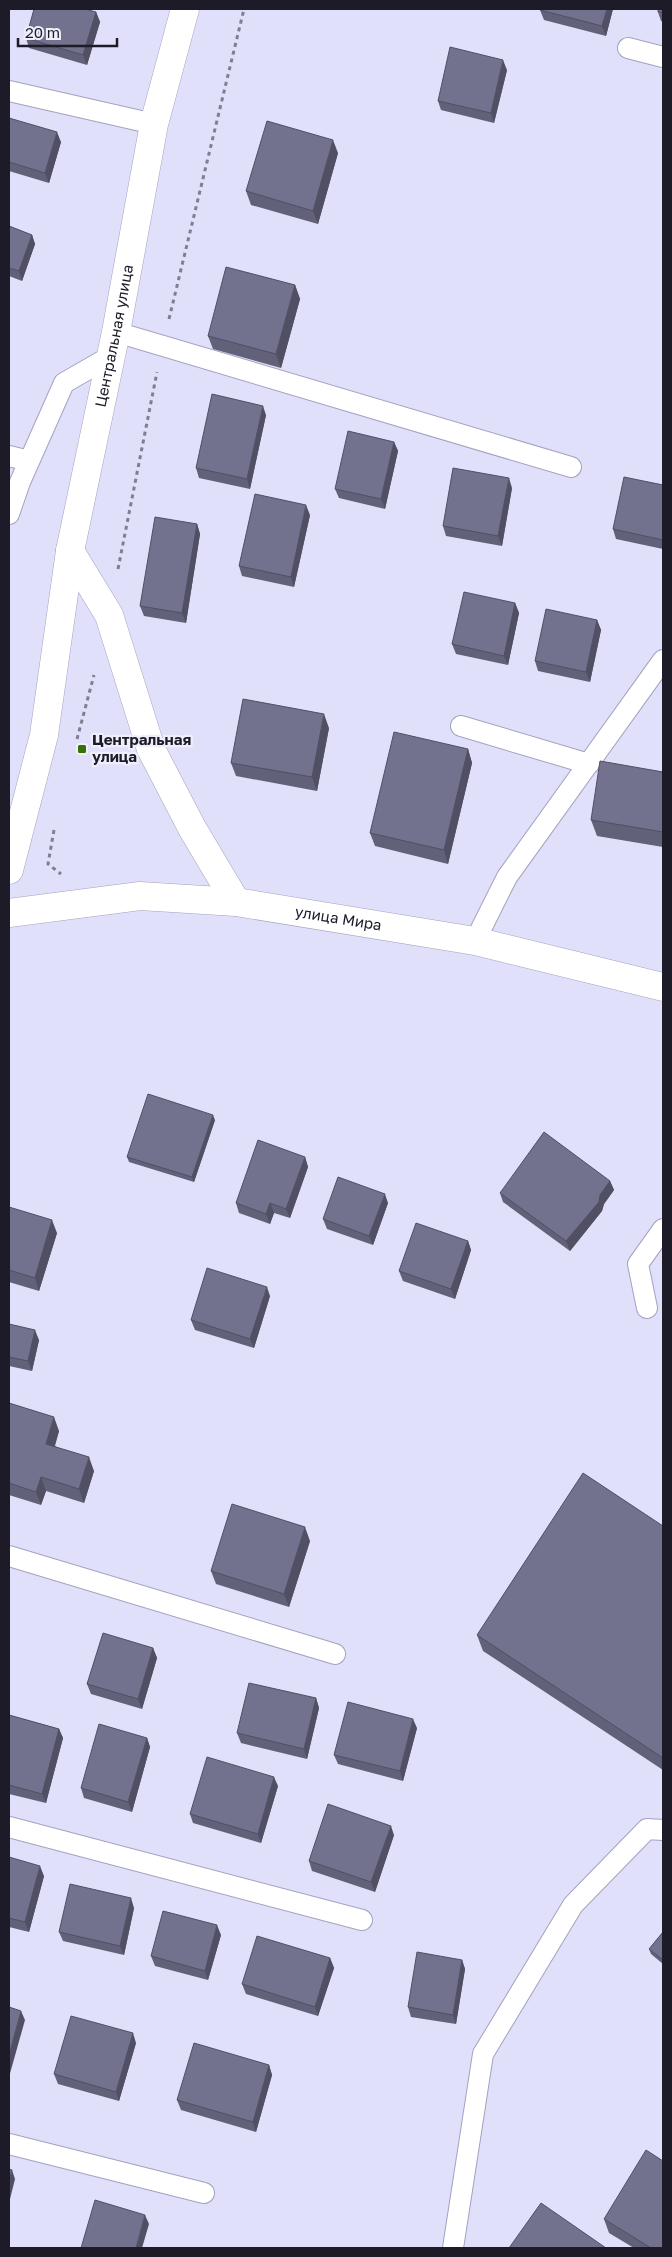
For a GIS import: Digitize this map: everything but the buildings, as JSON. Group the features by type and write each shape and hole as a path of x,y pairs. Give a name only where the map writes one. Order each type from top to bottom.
{"street":[{"name":"Центральная улица","path":"9,870 44,734 70,551 114,344 154,124 185,9"},
{"path":"70,551 109,615 151,749 192,828 236,902"},
{"name":"улица Мира","path":"9,912 140,896 236,902 475,941 663,987"}],"lane":[{"path":"628,48 663,57"},
{"path":"9,91 154,124"},
{"path":"9,514 29,461 64,383 114,344 163,346 571,468"},
{"path":"9,456 29,461"},
{"path":"475,941 507,878 663,660"},
{"path":"461,726 589,764"},
{"path":"647,1308 638,1264 663,1229"},
{"path":"9,1556 335,1654"},
{"path":"9,1827 362,1920"},
{"path":"452,2248 483,2054 573,1906 647,1829 663,1830"},
{"path":"9,2144 204,2193"}],"path":[{"path":"109,615 163,346 244,9"},
{"path":"75,747 96,666"},
{"path":"54,828 48,864 66,878 79,883 86,902"}],"place":[{"name":"Центральная улица","path":"82,749"}]}
